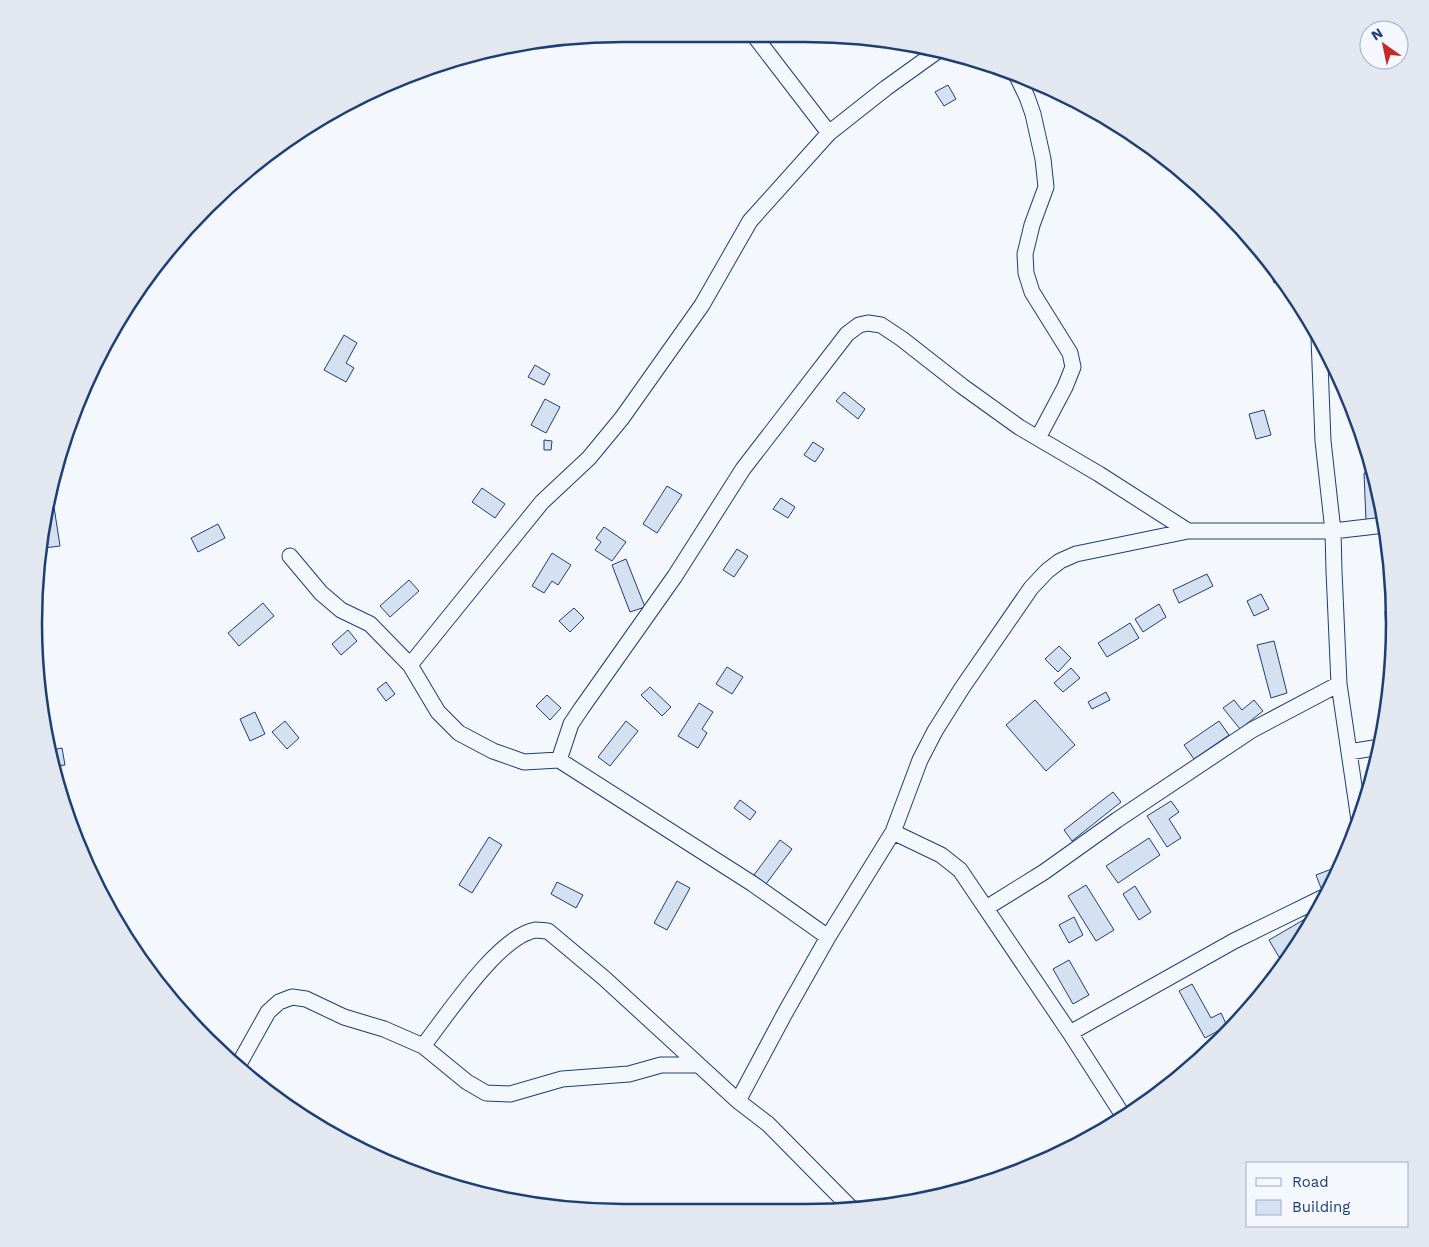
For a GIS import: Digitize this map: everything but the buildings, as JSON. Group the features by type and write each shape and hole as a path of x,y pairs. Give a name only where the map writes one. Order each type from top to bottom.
{"street":[{"path":"760,43 829,133"},
{"path":"410,665 542,502 588,458 622,418 702,305 750,221 829,133 931,57"},
{"path":"1021,84 1033,114 1043,159 1046,187 1032,224 1024,254 1026,273 1032,292 1070,353 1073,367 1065,387 1038,438"},
{"path":"559,760 571,724 581,708 675,576 743,469 847,334 859,325 868,322 881,325 1020,427 1188,531"},
{"path":"1320,353 1323,441 1333,531 1339,684 1357,807"},
{"path":"738,1101 828,937 893,832 909,787 935,731 962,688 1031,588 1047,571 1060,561 1076,554 1188,531 1333,531 1378,526"},
{"path":"290,556 321,593 341,610 370,624 410,665 438,712 459,732 493,751 524,762 559,760 752,884 828,937"},
{"path":"986,908 1044,872 1252,730 1339,684"},
{"path":"1349,752 1373,748"},
{"path":"893,832 941,855 960,870 1070,1033 1120,1112"},
{"path":"1070,1033 1234,941 1316,901"},
{"path":"424,1046 481,971 492,960 525,934 536,930 548,931 604,978 738,1101 768,1124 846,1203"},
{"path":"241,1061 268,1012 279,1002 292,997 306,999 344,1017 384,1029 424,1046 467,1082 486,1093 510,1094 562,1079 630,1074 661,1065 699,1064"}]}
